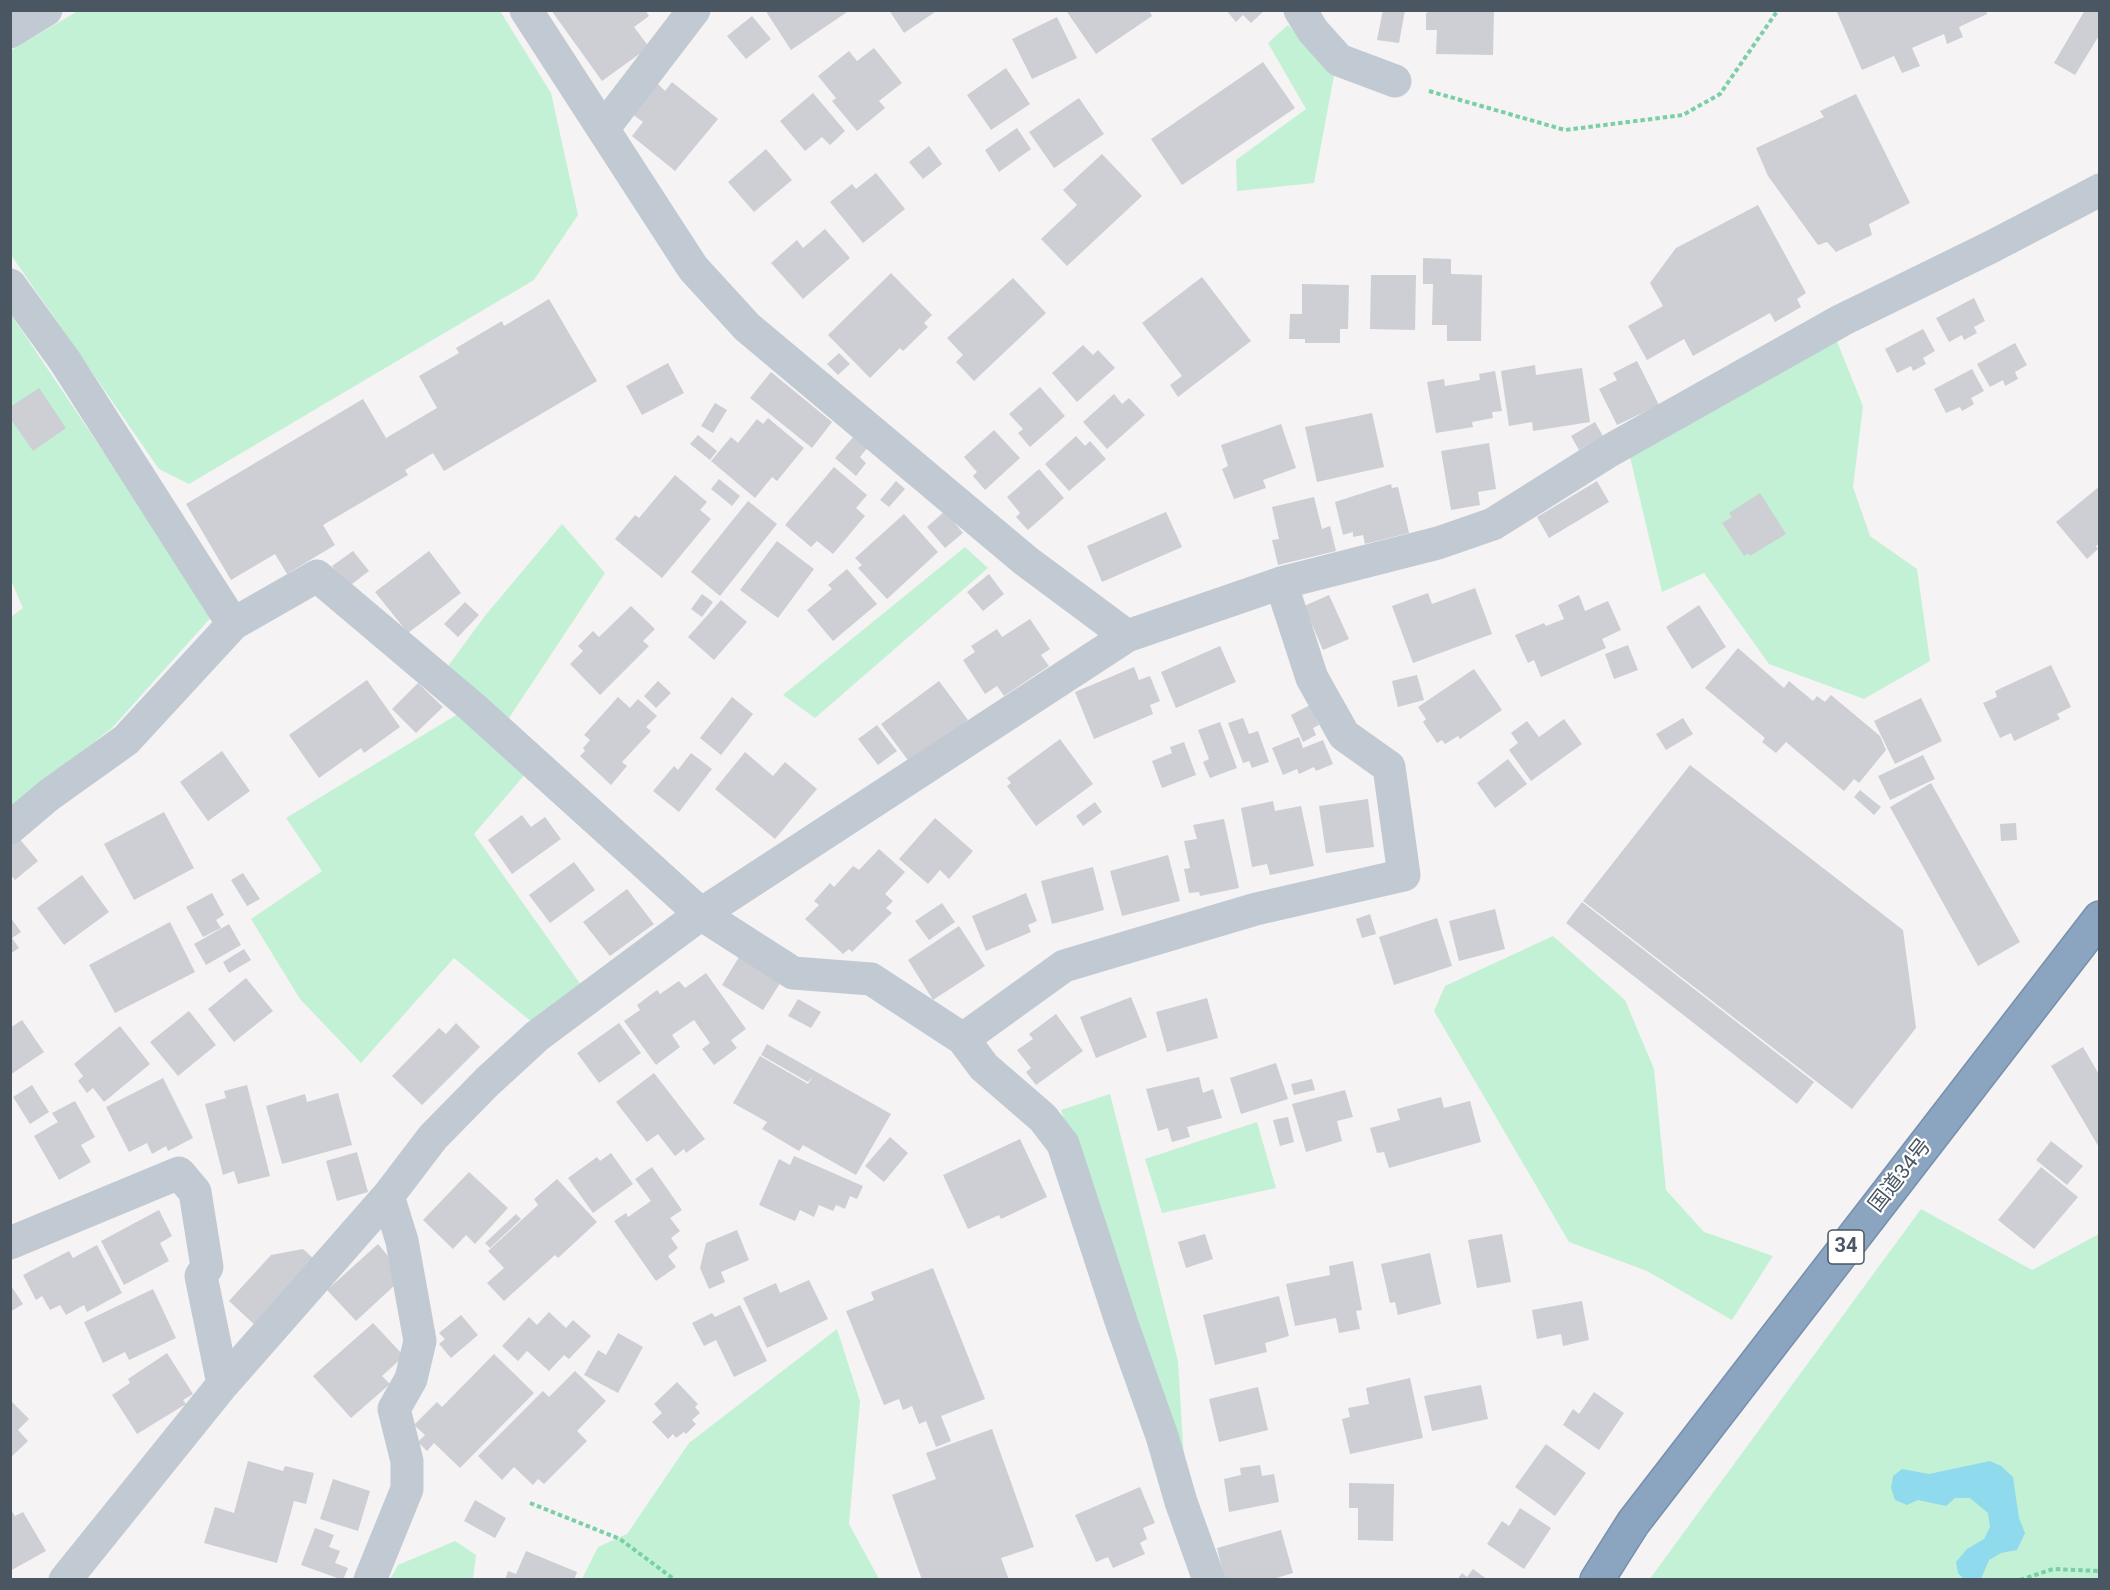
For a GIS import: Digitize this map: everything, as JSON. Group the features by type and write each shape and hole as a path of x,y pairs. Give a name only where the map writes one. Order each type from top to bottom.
{"highway":[{"name":"国道34号","path":"1597,1580 1633,1523 2100,918"}],"street":[{"path":"10,32 46,10"},
{"path":"526,10 693,268 747,327 1026,561 1127,636"},
{"path":"603,129 694,10"},
{"path":"1300,10 1313,31 1339,60 1395,81"},
{"path":"65,1580 223,1384 388,1196 433,1137 487,1082 537,1036 701,914 1127,636 1281,583 1438,543 1493,524 1610,452 1842,320 1991,248 2100,190"},
{"path":"10,285 64,361 233,624"},
{"path":"10,828 50,795 126,740 233,624 317,576 471,706 701,914 793,973 871,978 963,1039 984,1067 1043,1118 1063,1144 1209,1580"},
{"path":"963,1039 1064,966 1256,909 1404,874 1389,768 1344,735 1312,678 1281,583"},
{"path":"10,1243 178,1173 195,1192 207,1267 201,1276 223,1384"},
{"path":"370,1580 407,1489 407,1461 394,1409 411,1379 420,1341 402,1241 388,1196"}],"path":[{"path":"1395,81 1565,130 1683,115 1720,94 1778,10"},
{"path":"530,1503 620,1539 675,1580"},
{"path":"2020,1580 2053,1569 2100,1571"}],"green space":[{"path":"78,11 500,11 551,93 578,215 534,280 189,484 159,469 11,255 10,51"},
{"path":"1288,25 1335,70 1314,183 1237,191 1236,160 1306,109 1268,43"},
{"path":"10,313 213,615 112,728 11,807 11,617 23,608 10,578"},
{"path":"1836,339 1863,406 1853,487 1870,536 1917,569 1930,661 1864,699 1769,664 1704,573 1662,592 1630,457"},
{"path":"562,524 605,573 509,718 446,669 484,617"},
{"path":"965,547 988,568 815,718 783,695"},
{"path":"458,714 526,773 474,834 581,985 533,1023 454,958 361,1063 300,999 251,919 322,871 286,818"},
{"path":"1553,936 1625,1000 1654,1069 1666,1190 1704,1232 1773,1256 1732,1320 1647,1271 1569,1242 1434,1011 1445,986"},
{"path":"1110,1094 1178,1361 1185,1476 1061,1110"},
{"path":"1257,1122 1276,1188 1162,1213 1145,1159"},
{"path":"1921,1209 2032,1270 2099,1234 2099,1579 1649,1580"},
{"path":"837,1329 860,1401 849,1524 879,1579 582,1579 598,1547 627,1534 689,1443"},
{"path":"455,1541 476,1555 473,1579 390,1579 398,1565"}],"water":[{"path":"1990,1461 2001,1466 2013,1477 2019,1518 2025,1533 2017,1550 2001,1553 1989,1560 1981,1579 1964,1579 1958,1573 1956,1562 1967,1549 1984,1539 1990,1527 1988,1513 1970,1498 1955,1498 1946,1506 1918,1500 1907,1505 1895,1500 1891,1488 1893,1476 1902,1469 1929,1474"}],"building":[{"path":"551,10 645,10 649,16 634,27 649,47 602,81"},
{"path":"765,10 850,10 791,50"},
{"path":"889,10 938,10 904,33"},
{"path":"1069,10 1149,10 1152,16 1096,54 1067,12"},
{"path":"1226,10 1265,10 1251,23 1243,15 1236,22"},
{"path":"1383,10 1405,10 1399,43 1377,40"},
{"path":"1432,10 1494,10 1493,55 1436,54 1437,30 1426,30 1426,13"},
{"path":"1836,10 1986,10 1987,14 1959,27 1963,37 1947,44 1944,34 1912,48 1920,66 1902,73 1894,56 1862,70"},
{"path":"2085,10 2100,10 2100,34 2075,75 2054,63"},
{"path":"752,16 771,39 746,59 727,36"},
{"path":"1057,17 1077,58 1032,79 1012,39"},
{"path":"874,48 902,83 879,101 885,108 857,131 832,101 836,98 818,76 849,51 857,61"},
{"path":"1263,62 1295,108 1182,185 1151,139"},
{"path":"1006,68 1030,104 991,130 967,95"},
{"path":"672,82 718,119 675,171 632,136 643,122 632,114 657,83 665,91"},
{"path":"813,93 845,131 830,145 822,137 805,151 780,121"},
{"path":"1856,94 1910,203 1869,224 1872,235 1836,252 1827,242 1818,245 1768,176 1756,148 1824,117 1820,111"},
{"path":"1079,98 1104,134 1054,168 1029,132"},
{"path":"1017,128 1031,149 999,172 985,150"},
{"path":"929,146 942,164 923,179 909,162"},
{"path":"766,149 792,180 754,212 728,182"},
{"path":"1102,154 1142,196 1067,266 1041,239 1077,205 1063,190"},
{"path":"876,173 905,209 863,243 830,202 852,184 856,189"},
{"path":"1758,205 1806,293 1797,299 1801,307 1775,322 1770,313 1693,356 1684,339 1647,360 1628,326 1663,306 1650,283 1676,248"},
{"path":"825,229 850,258 803,299 771,263 797,240 803,248"},
{"path":"1423,258 1451,259 1451,274 1482,275 1481,341 1447,341 1447,325 1432,325 1433,284 1423,284"},
{"path":"891,273 932,315 924,323 928,327 903,351 900,348 870,378 828,335"},
{"path":"1371,275 1416,275 1415,330 1370,329"},
{"path":"1202,277 1251,341 1178,397 1170,385 1182,376 1142,323"},
{"path":"1013,278 1046,313 974,381 956,362 963,355 947,338"},
{"path":"1302,284 1349,285 1348,329 1340,329 1340,343 1305,343 1305,339 1289,339 1290,314 1302,314"},
{"path":"1974,298 1985,321 1974,327 1977,333 1964,340 1962,335 1949,342 1936,318"},
{"path":"549,299 597,381 444,471 433,453 405,470 408,475 323,525 335,545 287,574 275,554 231,580 186,504 363,399 386,438 437,408 419,376 459,353 456,348 502,321 504,326"},
{"path":"1923,329 1935,351 1923,358 1926,364 1913,371 1911,366 1897,373 1885,349"},
{"path":"2015,343 2027,365 2015,372 2018,379 2005,386 2003,380 1990,387 1977,364"},
{"path":"1083,345 1093,355 1098,350 1115,368 1077,402 1052,373"},
{"path":"839,353 850,364 838,375 827,364"},
{"path":"1637,361 1659,405 1617,425 1599,389 1617,380 1613,373"},
{"path":"668,363 684,393 642,415 626,386"},
{"path":"1535,365 1536,375 1582,368 1590,422 1533,431 1532,422 1509,426 1501,371"},
{"path":"1972,369 1984,391 1971,398 1974,404 1962,411 1960,407 1946,413 1934,389"},
{"path":"1495,371 1502,411 1492,412 1493,418 1472,422 1473,427 1436,433 1427,382 1444,379 1445,386 1480,380 1479,374"},
{"path":"771,372 832,422 812,448 750,398"},
{"path":"1040,387 1065,416 1030,447 1018,433 1023,429 1009,414"},
{"path":"39,388 66,428 33,451 10,418 10,407"},
{"path":"1114,394 1122,404 1129,398 1145,415 1107,449 1083,422"},
{"path":"715,403 727,410 713,433 701,426"},
{"path":"1372,413 1384,467 1317,482 1305,427"},
{"path":"768,418 804,448 777,481 772,477 755,498 711,461 731,437 738,443 757,419 763,424"},
{"path":"1595,422 1603,436 1579,450 1571,436"},
{"path":"1281,424 1296,468 1263,480 1266,488 1234,499 1222,469 1228,466 1221,445"},
{"path":"994,430 1020,458 985,490 973,476 977,472 964,457"},
{"path":"698,435 717,451 710,460 690,444"},
{"path":"854,436 868,447 860,457 866,463 856,476 835,458"},
{"path":"1076,436 1085,446 1090,441 1106,459 1069,491 1045,464"},
{"path":"1489,443 1496,489 1478,492 1480,505 1451,510 1441,451"},
{"path":"834,467 867,495 856,508 865,516 833,554 817,541 811,547 785,525"},
{"path":"1039,469 1064,498 1028,530 1016,517 1020,513 1007,497"},
{"path":"675,475 707,502 700,510 711,519 662,578 615,539 635,515 639,518"},
{"path":"719,479 740,496 732,506 711,489"},
{"path":"896,481 905,489 889,507 880,500"},
{"path":"1597,481 1609,502 1549,538 1537,517"},
{"path":"1391,484 1392,488 1398,487 1409,533 1365,544 1363,535 1353,537 1353,532 1343,535 1335,502"},
{"path":"2100,486 2100,543 2096,546 2098,549 2087,559 2056,522"},
{"path":"1760,493 1786,534 1750,556 1748,553 1744,556 1722,523 1732,517 1729,513"},
{"path":"1314,497 1322,529 1330,526 1336,551 1278,565 1272,540 1279,539 1272,507"},
{"path":"748,501 777,524 720,596 691,572"},
{"path":"945,511 963,533 945,548 927,527"},
{"path":"1166,512 1182,547 1102,582 1087,546"},
{"path":"904,514 938,552 887,599 858,568 862,565 855,558"},
{"path":"777,541 814,569 778,618 740,590"},
{"path":"353,551 369,571 348,587 332,566"},
{"path":"429,551 461,593 408,633 375,592"},
{"path":"847,569 877,604 833,641 807,610 832,589 828,585"},
{"path":"989,574 1004,594 983,611 967,592"},
{"path":"1475,588 1492,634 1413,663 1392,606 1428,593 1432,604"},
{"path":"702,594 713,602 702,617 691,609"},
{"path":"1329,595 1349,639 1323,650 1304,606"},
{"path":"1579,595 1585,611 1608,601 1621,630 1602,639 1606,648 1541,677 1534,660 1528,663 1515,635 1544,623 1546,626 1564,619 1558,605"},
{"path":"721,600 747,622 714,660 688,637"},
{"path":"465,602 479,615 458,637 444,624"},
{"path":"1699,605 1726,647 1692,669 1666,627"},
{"path":"631,606 655,629 643,641 649,646 600,695 570,664 583,651 578,646 593,631 599,637"},
{"path":"1030,619 1050,649 1041,655 1049,666 1004,696 997,686 985,694 963,660 975,652 971,646 997,629 1002,637"},
{"path":"1628,645 1638,670 1614,679 1605,654"},
{"path":"1220,646 1236,682 1176,708 1161,672"},
{"path":"1738,648 1784,688 1789,681 1813,701 1817,696 1825,702 1831,695 1880,736 1886,750 1859,783 1854,779 1844,791 1786,742 1776,753 1762,742 1765,738 1705,688"},
{"path":"2051,665 2071,707 2057,714 2060,719 2014,741 2011,733 2000,738 1983,703 1997,697 1995,691"},
{"path":"1134,667 1139,680 1150,676 1160,701 1150,705 1153,714 1094,739 1075,692"},
{"path":"1474,669 1502,710 1460,739 1458,736 1445,744 1442,740 1437,743 1423,722 1426,719 1418,707"},
{"path":"1417,675 1424,700 1398,707 1392,681"},
{"path":"367,680 400,727 364,753 361,748 319,778 289,735"},
{"path":"658,681 671,693 656,708 644,696"},
{"path":"939,681 968,720 910,763 881,724"},
{"path":"418,683 443,707 416,733 392,709"},
{"path":"618,697 630,708 638,699 657,716 646,727 651,731 622,762 627,766 611,785 580,756 590,740 584,735"},
{"path":"732,697 753,714 721,755 700,738"},
{"path":"1921,698 1942,741 1895,764 1874,721"},
{"path":"1310,705 1319,725 1313,728 1316,735 1303,742 1291,715"},
{"path":"1243,718 1249,734 1258,731 1269,762 1252,768 1249,761 1243,763 1228,723"},
{"path":"1683,718 1693,734 1666,750 1656,734"},
{"path":"1564,719 1582,744 1531,781 1509,750 1518,743 1511,733 1527,721 1539,737"},
{"path":"1220,722 1237,768 1210,778 1203,762 1209,759 1198,730"},
{"path":"877,725 897,751 878,765 858,739"},
{"path":"1299,737 1303,748 1323,740 1333,764 1316,771 1314,767 1299,774 1297,769 1283,775 1272,748"},
{"path":"1060,739 1093,784 1036,826 1007,786 1011,783 1007,778"},
{"path":"1184,742 1196,775 1162,788 1152,761 1172,753 1170,747"},
{"path":"222,751 250,791 208,821 180,782"},
{"path":"745,752 773,776 785,762 817,789 775,839 715,789"},
{"path":"691,753 712,769 679,812 653,791 674,766 678,770"},
{"path":"1923,755 1935,779 1890,800 1878,776"},
{"path":"1508,759 1527,784 1495,808 1477,783"},
{"path":"1690,765 1903,930 1916,1028 1852,1109 1583,901"},
{"path":"1931,783 2020,942 1978,966 1890,807"},
{"path":"1860,790 1881,807 1874,815 1854,797"},
{"path":"1368,799 1374,847 1326,853 1319,806"},
{"path":"1273,801 1275,811 1301,806 1314,866 1270,875 1267,864 1252,867 1241,808"},
{"path":"1095,802 1102,812 1083,826 1076,816"},
{"path":"164,812 194,868 134,900 104,844"},
{"path":"522,815 531,827 545,817 561,839 512,874 488,840"},
{"path":"935,818 973,851 949,879 940,870 928,884 899,859"},
{"path":"1224,819 1239,888 1200,896 1199,892 1189,893 1184,869 1190,868 1184,841 1197,839 1193,825"},
{"path":"2016,823 2017,840 2001,841 2000,824"},
{"path":"18,837 38,861 15,880 10,874 10,844"},
{"path":"879,849 905,872 885,894 893,901 886,908 892,913 852,952 849,949 843,954 805,919 819,905 814,901 830,883 834,887 853,866 859,870"},
{"path":"1168,855 1180,901 1122,916 1110,871"},
{"path":"574,862 595,890 550,923 529,895"},
{"path":"1093,867 1104,910 1052,924 1041,881"},
{"path":"243,873 260,899 247,906 231,880"},
{"path":"82,875 109,912 64,945 37,908"},
{"path":"627,889 654,924 610,956 583,922"},
{"path":"212,893 224,915 216,920 221,928 203,937 186,907"},
{"path":"1026,893 1037,921 1028,925 1031,932 986,951 972,916"},
{"path":"1582,902 1814,1082 1797,1104 1566,923"},
{"path":"942,903 955,922 929,940 915,921"},
{"path":"1495,909 1505,949 1459,961 1449,921"},
{"path":"1370,914 1376,934 1362,938 1356,919"},
{"path":"10,917 21,932 12,938 19,948 10,954"},
{"path":"1437,918 1452,966 1394,985 1379,937"},
{"path":"170,922 195,972 115,1013 89,965"},
{"path":"229,924 241,945 206,965 194,944"},
{"path":"959,926 985,966 933,1000 908,960"},
{"path":"244,949 251,960 229,973 223,962"},
{"path":"742,952 784,977 763,1010 722,985"},
{"path":"706,973 746,1029 731,1040 737,1048 714,1065 702,1049 710,1043 694,1020 672,1035 680,1047 656,1065 624,1021 640,1010 637,1005 657,990 660,994 679,981 685,988"},
{"path":"246,978 273,1011 234,1042 208,1009"},
{"path":"1131,997 1147,1037 1096,1058 1080,1017"},
{"path":"1207,998 1218,1038 1167,1052 1156,1012"},
{"path":"798,999 821,1012 811,1028 788,1016"},
{"path":"189,1011 216,1045 178,1076 150,1042"},
{"path":"1056,1014 1083,1051 1036,1085 1026,1072 1031,1068 1017,1050 1033,1039 1029,1034"},
{"path":"22,1020 44,1052 10,1075 10,1028"},
{"path":"456,1023 480,1047 422,1105 392,1076 439,1028 446,1034"},
{"path":"619,1023 641,1053 599,1083 577,1053"},
{"path":"120,1026 150,1064 104,1102 93,1088 87,1093 78,1081 83,1076 74,1064"},
{"path":"767,1044 891,1114 856,1175 803,1145 799,1151 762,1129 767,1122 733,1103 760,1056 808,1084 813,1076 808,1082 761,1055"},
{"path":"2083,1047 2100,1076 2100,1149 2051,1066"},
{"path":"1276,1063 1288,1099 1241,1114 1230,1078"},
{"path":"654,1073 705,1139 686,1153 684,1149 675,1156 658,1134 647,1142 616,1102"},
{"path":"1199,1077 1203,1093 1213,1089 1222,1118 1187,1127 1190,1137 1172,1142 1168,1128 1158,1131 1146,1089"},
{"path":"163,1078 193,1138 168,1151 166,1146 152,1154 147,1143 129,1152 106,1107"},
{"path":"1312,1079 1315,1090 1294,1095 1291,1084"},
{"path":"32,1085 49,1112 30,1124 13,1097"},
{"path":"247,1085 270,1176 238,1184 234,1171 223,1175 205,1104 226,1098 224,1091"},
{"path":"1345,1090 1353,1117 1337,1121 1342,1141 1306,1152 1292,1104"},
{"path":"338,1093 352,1145 282,1164 266,1106 305,1094 307,1102"},
{"path":"1441,1097 1444,1108 1470,1101 1481,1142 1389,1168 1384,1152 1377,1153 1370,1128 1400,1120 1397,1109"},
{"path":"75,1101 95,1137 81,1145 91,1162 59,1180 34,1136 58,1122 52,1113"},
{"path":"1288,1117 1294,1142 1280,1146 1273,1120"},
{"path":"890,1137 908,1153 884,1182 865,1166"},
{"path":"1020,1139 1047,1197 1001,1219 999,1215 968,1229 943,1175"},
{"path":"2051,1141 2083,1166 2067,1185 2036,1160"},
{"path":"357,1152 368,1192 337,1201 326,1161"},
{"path":"611,1153 633,1184 593,1213 568,1178 597,1157 600,1161"},
{"path":"794,1156 863,1186 857,1199 850,1196 845,1209 836,1205 833,1211 819,1205 814,1217 800,1210 795,1221 759,1205 779,1159 790,1165"},
{"path":"652,1167 682,1210 670,1218 680,1231 671,1238 678,1248 668,1256 676,1267 656,1281 614,1221 626,1213 628,1217 651,1201 635,1179"},
{"path":"2041,1167 2078,1197 2034,1249 1998,1220"},
{"path":"469,1172 508,1208 475,1244 466,1235 453,1249 423,1220"},
{"path":"557,1179 597,1222 558,1258 555,1255 504,1301 487,1283 504,1268 488,1251 538,1205 534,1199"},
{"path":"159,1210 172,1236 160,1243 169,1261 124,1285 101,1241"},
{"path":"516,1214 521,1219 490,1248 485,1243"},
{"path":"737,1230 749,1260 721,1272 725,1282 709,1289 700,1268 706,1243"},
{"path":"1205,1234 1213,1259 1186,1268 1178,1242"},
{"path":"1502,1234 1511,1282 1477,1288 1468,1240"},
{"path":"378,1244 388,1256 395,1285 356,1321 327,1290"},
{"path":"97,1245 122,1293 87,1312 84,1305 66,1315 60,1305 50,1310 42,1296 36,1300 23,1275 69,1251 73,1258"},
{"path":"303,1249 315,1260 257,1327 229,1301 271,1255"},
{"path":"1430,1253 1441,1304 1398,1315 1395,1302 1390,1303 1381,1264"},
{"path":"1353,1261 1362,1310 1356,1311 1360,1329 1339,1333 1336,1318 1295,1326 1286,1284 1330,1275 1329,1266"},
{"path":"933,1268 985,1399 941,1416 951,1441 936,1447 926,1421 919,1424 912,1406 903,1410 899,1399 884,1405 846,1311 874,1300 871,1292"},
{"path":"809,1280 828,1319 767,1348 743,1298 776,1283 780,1293"},
{"path":"10,1284 23,1304 10,1312"},
{"path":"153,1289 176,1338 129,1360 125,1352 103,1363 84,1322"},
{"path":"1279,1296 1289,1336 1265,1343 1267,1352 1215,1365 1203,1315"},
{"path":"1582,1301 1589,1340 1563,1346 1561,1334 1537,1339 1532,1310"},
{"path":"740,1305 767,1361 734,1377 716,1340 704,1346 692,1323 712,1313 715,1317"},
{"path":"549,1312 566,1328 573,1320 591,1336 569,1359 564,1355 549,1371 527,1351 518,1361 502,1346 529,1317 537,1325"},
{"path":"461,1315 478,1335 451,1358 439,1344 445,1339 439,1333"},
{"path":"373,1323 404,1356 382,1376 390,1384 351,1418 313,1376"},
{"path":"618,1333 643,1347 618,1393 584,1375 598,1350 606,1355"},
{"path":"167,1353 193,1394 183,1400 186,1404 137,1434 112,1395 130,1383 128,1379"},
{"path":"494,1354 534,1393 460,1468 434,1443 427,1451 418,1442 425,1435 414,1425 437,1402 442,1407"},
{"path":"575,1371 606,1401 577,1431 587,1441 544,1484 538,1479 533,1485 514,1467 502,1480 478,1456 543,1391 549,1397"},
{"path":"1410,1378 1423,1438 1350,1454 1342,1419 1350,1417 1348,1408 1369,1404 1366,1388"},
{"path":"677,1382 698,1404 695,1407 700,1413 692,1420 696,1424 686,1434 684,1432 676,1438 673,1434 668,1439 652,1422 662,1413 654,1404"},
{"path":"1481,1385 1488,1419 1432,1431 1424,1396"},
{"path":"1258,1387 1268,1430 1219,1442 1209,1399"},
{"path":"1594,1392 1624,1413 1599,1450 1563,1425 1573,1409 1579,1414"},
{"path":"10,1400 29,1419 18,1430 28,1441 10,1458"},
{"path":"992,1429 1034,1547 1001,1558 1009,1580 922,1580 892,1495 936,1479 926,1453"},
{"path":"1546,1444 1586,1473 1555,1516 1515,1487"},
{"path":"248,1461 283,1471 285,1466 314,1473 306,1504 294,1501 277,1563 204,1543 215,1507 234,1513"},
{"path":"1260,1465 1262,1476 1274,1474 1279,1502 1229,1512 1224,1479 1241,1475 1240,1468"},
{"path":"333,1479 370,1491 358,1531 320,1519"},
{"path":"1349,1483 1394,1484 1393,1541 1358,1540 1358,1508 1349,1508"},
{"path":"1140,1487 1155,1523 1143,1528 1147,1539 1140,1543 1145,1554 1113,1568 1108,1557 1096,1562 1075,1515"},
{"path":"475,1500 506,1518 495,1538 464,1521"},
{"path":"1520,1508 1551,1528 1524,1569 1487,1544 1502,1521 1509,1526"},
{"path":"10,1509 15,1516 23,1512 46,1551 10,1571"},
{"path":"315,1528 334,1535 329,1547 340,1551 335,1563 348,1568 343,1580 301,1565"},
{"path":"1281,1530 1293,1573 1270,1580 1225,1580 1217,1548"},
{"path":"526,1551 577,1572 574,1580 505,1580 508,1571 516,1574"},
{"path":"1473,1569 1488,1580 1457,1580 1462,1573 1467,1577"}]}
